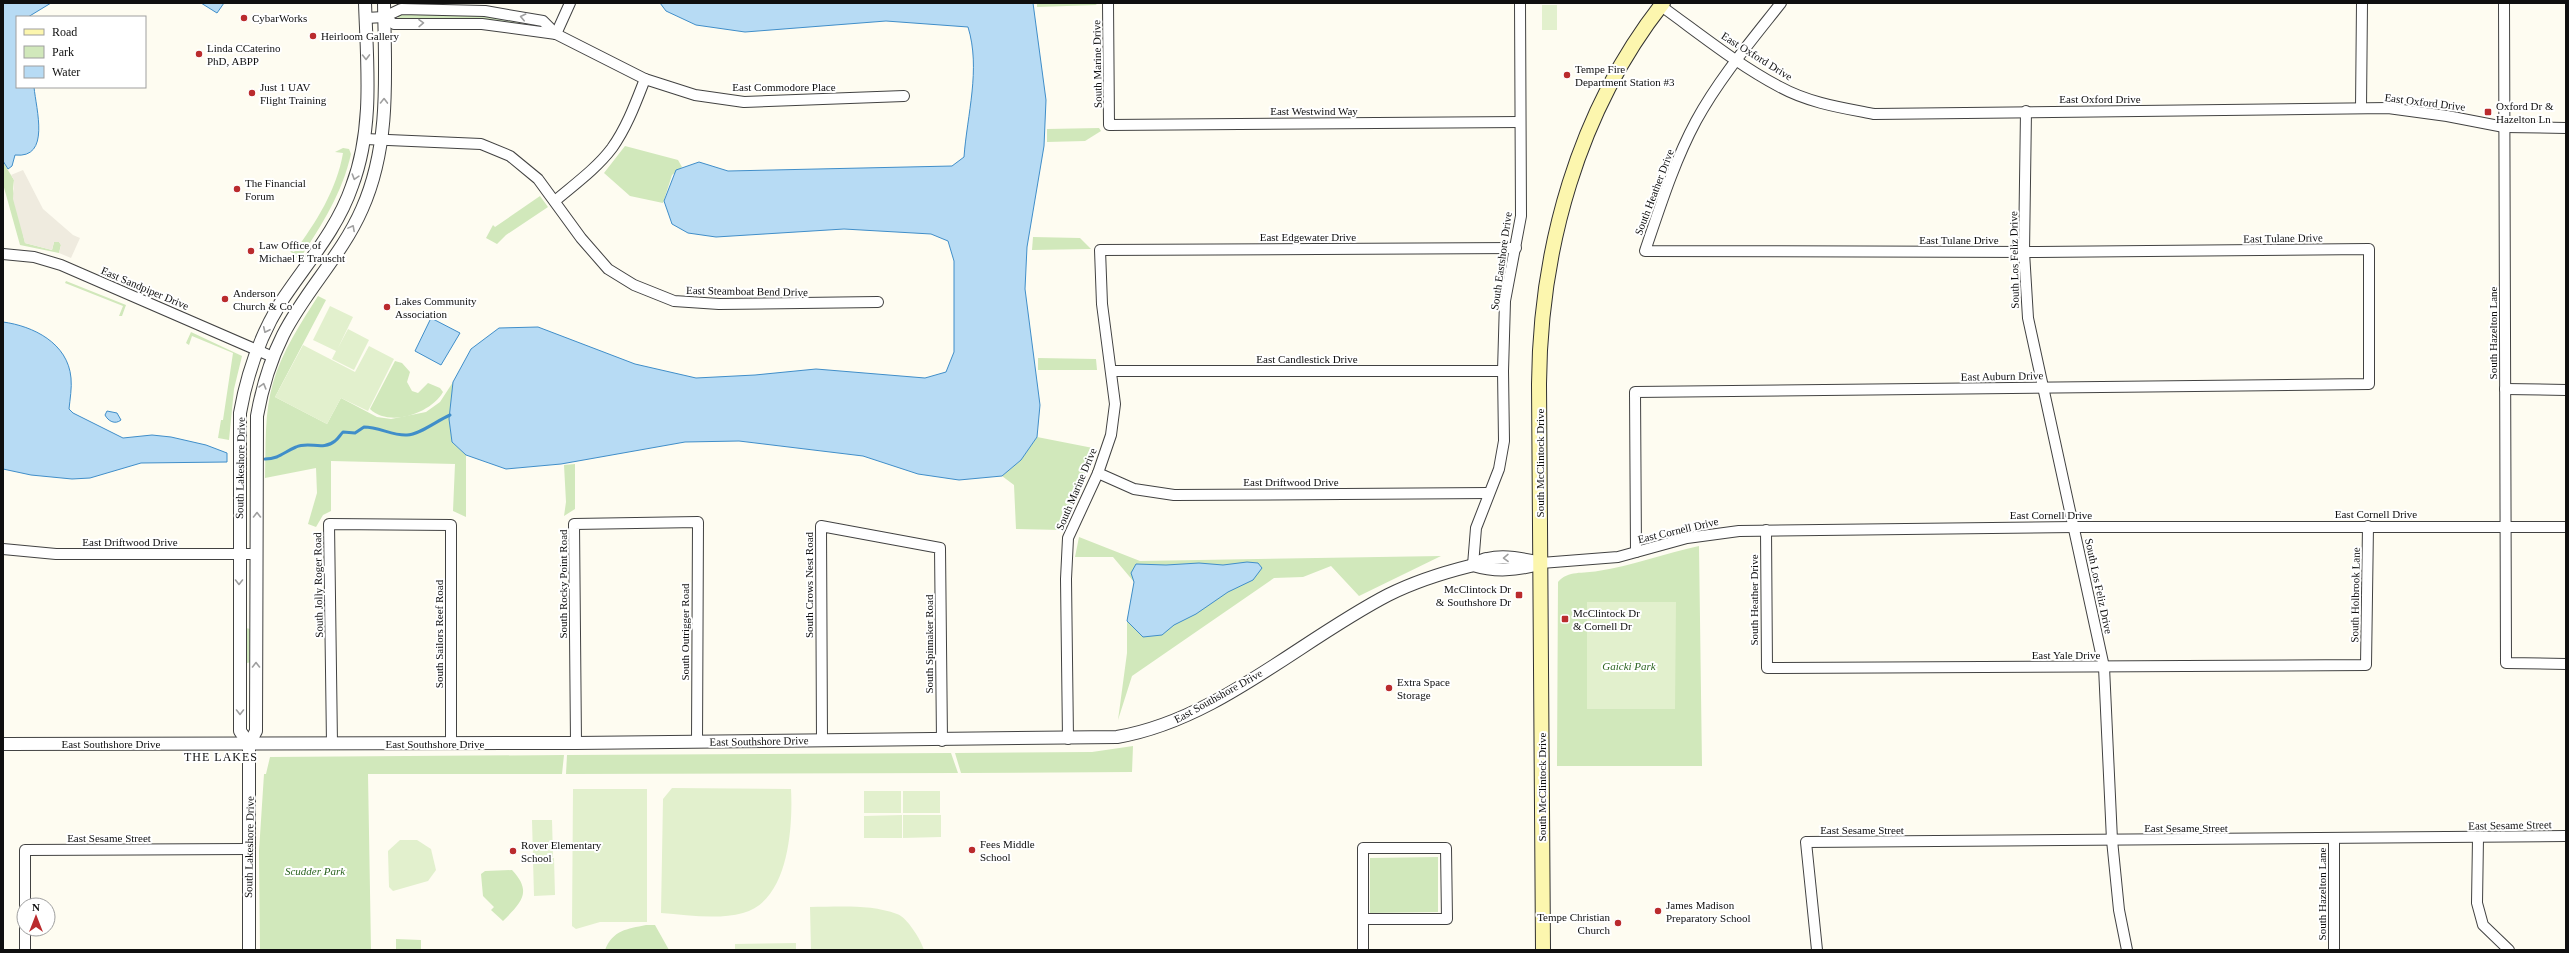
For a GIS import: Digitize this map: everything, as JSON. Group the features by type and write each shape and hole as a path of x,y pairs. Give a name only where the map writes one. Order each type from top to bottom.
{"main road":[{"name":"South McClintock Drive","path":"1542,950 1540,339 1551,250 1570,181 1599,110 1624,62 1662,4"}],"street":[{"name":"South Lakeshore Drive","path":"250,744 240,731 240,412 247,379 257,349 274,315 338,217 352,186 365,139 367,99 366,3"},
{"name":"South Lakeshore Drive","path":"249,950 248,849 250,744 256,731 256,422 264,384 273,357 289,324 349,234 362,210 382,140 384,3"},
{"path":"556,34 570,3"},
{"name":"South Marine Drive","path":"1108,3 1110,125"},
{"name":"South Eastshore Drive","path":"1473,565 1476,528 1499,469 1504,441 1503,371 1506,301 1521,216 1520,3"},
{"name":"South Heather Drive","path":"1645,251 1671,176 1696,121 1736,60 1781,3"},
{"path":"2362,3 2362,108"},
{"name":"South Hazelton Lane","path":"2504,3 2506,663 2566,664"},
{"name":"East Oxford Drive","path":"1662,4 1736,60 1781,88 1826,104 1874,114 2026,111 2388,108 2436,114 2504,127 2566,128"},
{"name":"East Commodore Place","path":"366,18 384,17 401,9 485,10 543,21 556,34 645,79 695,95 744,102 904,96"},
{"name":"East Commodore Place","path":"384,17 394,24 482,24 556,34"},
{"path":"556,200 584,177 612,148 631,114 645,79"},
{"name":"South Los Feliz Drive","path":"2026,111 2024,252 2028,318 2042,388 2104,667 2112,840 2119,910 2127,950"},
{"name":"East Westwind Way","path":"1110,125 1520,122"},
{"name":"East Steamboat Bend Drive","path":"365,139 482,144 510,156 538,179 556,200 581,238 608,269 634,285 674,301 719,304 878,302"},
{"name":"East Edgewater Drive","path":"1100,250 1516,248"},
{"name":"East Tulane Drive","path":"1645,251 2024,252 2369,249 2369,384"},
{"name":"South Marine Drive","path":"1068,739 1066,578 1068,538 1098,473 1112,427 1115,404 1102,304 1100,250"},
{"name":"East Sandpiper Drive","path":"3,254 34,257 61,265 273,357"},
{"path":"301,274 315,284"},
{"name":"East Candlestick Drive","path":"1111,371 1503,371"},
{"name":"East Auburn Drive","path":"1636,552 1635,392 2369,384"},
{"path":"2505,389 2566,390"},
{"name":"East Driftwood Drive","path":"1098,473 1134,489 1174,494 1489,493"},
{"name":"South Outrigger Road","path":"697,742 698,522"},
{"name":"South Rocky Point Road","path":"576,743 574,524 698,522"},
{"name":"South Jolly Roger Road","path":"332,744 329,524 451,525"},
{"name":"South Sailors Reef Road","path":"451,525 451,743"},
{"name":"South Crows Nest Road","path":"822,741 821,526 940,548"},
{"name":"South Holbrook Lane","path":"2366,665 2368,526"},
{"name":"East Cornell Drive","path":"1541,563 1589,561 1636,552 1721,532 1766,530 2074,527 2566,527"},
{"name":"South Heather Drive","path":"1766,530 1767,668"},
{"name":"South Spinnaker Road","path":"940,548 942,741"},
{"name":"East Driftwood Drive","path":"3,549 56,554 257,554"},
{"name":"East Southshore Drive","path":"3,744 576,743 942,741 1117,738 1139,733 1182,718 1388,595 1429,578 1473,565 1486,559 1518,558 1541,563"},
{"name":"East Yale Drive","path":"1767,668 2366,665"},
{"name":"East Sesame Street","path":"1817,950 1806,842 2478,838 2566,836"},
{"name":"South Hazelton Lane","path":"2334,838 2334,950"},
{"path":"2478,838 2477,903 2483,925 2509,950"},
{"path":"1363,919 1447,919 1446,848 1363,848 1363,919 1363,950"},
{"name":"East Sesame Street","path":"25,897 25,850 248,849"},
{"path":"25,937 25,950"}],"green space":[{"path":"1037,3 1094,3 1097,5 1037,7"},
{"path":"1542,5 1557,5 1557,30 1542,30"},
{"path":"399,14 477,14 529,25 469,19 399,19 397,16"},
{"path":"1099,128 1101,131 1085,141 1047,142 1047,129"},
{"path":"625,146 678,160 682,167 672,175 663,203 630,196 604,173"},
{"path":"343,148 349,149 351,154 342,183 323,222 299,260 288,249 294,252 318,217 331,192 340,166 343,153 335,152"},
{"path":"3,162 14,180 13,189 25,243 52,250 54,242 59,242 61,245 59,253 20,245 3,184"},
{"path":"540,196 548,207 506,235 497,244 486,238 493,225 495,227"},
{"path":"1033,237 1080,238 1091,249 1032,250"},
{"path":"66,281 126,305 122,316 119,316 123,306 65,283"},
{"path":"318,296 326,300 275,397 327,424 341,398 377,417 391,419 426,412 440,402 453,382 449,419 452,442 466,455 466,517 453,511 455,464 331,461 331,511 323,515 316,527 308,524 317,493 316,468 265,478 268,406 273,383 281,360"},
{"path":"330,306 353,317 338,348 348,329 369,340 354,370 332,359 336,351 313,340"},
{"path":"191,332 242,356 234,389 229,440 218,438 221,420 223,420 233,353 192,336 189,345 186,343"},
{"path":"303,345 355,372 369,346 394,359 368,411 341,398 327,424 275,397"},
{"path":"1038,358 1096,359 1097,370 1038,370"},
{"path":"395,361 402,363 410,372 407,382 412,391 418,393 428,383 440,388 443,392 437,400 420,412 399,418 378,415 370,409"},
{"path":"1037,437 1098,449 1062,530 1016,529 1014,485 1002,476 1021,460"},
{"path":"575,464 575,509 564,516 566,502 564,465"},
{"path":"1079,537 1140,561 1441,556 1359,596 1331,566 1303,577 1274,578 1132,676 1118,720 1127,653 1127,621 1134,582 1113,557 1075,557"},
{"name":"Gaicki Park","path":"1699,546 1702,766 1557,766 1558,582 1562,578 1571,574 1611,569"},
{"path":"1587,602 1676,602 1675,709 1587,709"},
{"path":"245,628 251,629 252,662 247,663"},
{"path":"1133,746 1132,772 961,773 955,753 1092,752"},
{"path":"951,753 958,773 566,774 567,755"},
{"name":"Scudder Park","path":"564,755 562,774 368,774 371,950 260,950 259,851 264,774 266,774 270,757"},
{"path":"672,788 791,789 791,822 785,860 779,878 770,894 758,906 743,913 723,916 661,913 663,799"},
{"path":"573,789 647,789 647,922 600,922 576,929 572,926"},
{"path":"864,791 901,791 901,813 864,813"},
{"path":"903,791 940,791 940,813 903,813"},
{"path":"902,815 902,838 864,838 864,816"},
{"path":"903,815 941,815 941,837 903,838"},
{"path":"532,820 552,820 553,857 533,857"},
{"path":"400,840 417,840 431,849 436,870 428,881 393,891 389,887 388,851"},
{"path":"1438,857 1438,912 1370,913 1370,858"},
{"path":"554,858 555,895 534,896 533,859"},
{"path":"512,870 522,885 522,897 515,909 503,921 491,910 494,907 483,896 481,874 485,871"},
{"path":"810,907 865,907 897,914 905,919 913,929 924,950 811,950"},
{"path":"646,925 655,925 669,950 605,950 608,943 616,934 627,929"},
{"path":"396,939 421,940 421,950 396,950"},
{"path":"796,943 796,950 735,950 735,944"}],"shaded area":[{"path":"23,170 43,209 73,235 80,238 71,258 59,253 61,245 59,242 54,242 52,250 25,243 13,199 14,180 11,175"}],"water":[{"path":"3,3 51,3 30,16 16,16 16,88 34,88 39,131 37,141 33,149 26,154 15,155 12,166 8,169 3,161"},
{"path":"201,3 224,3 217,13"},
{"path":"660,3 1033,3 1046,100 1044,146 1027,247 1025,289 1040,405 1037,437 1021,460 1002,476 959,480 918,474 863,456 739,441 685,442 561,464 506,469 466,455 452,442 449,419 453,382 471,349 499,328 538,327 635,364 696,378 755,375 816,369 925,378 946,372 954,352 954,261 948,241 931,234 844,229 716,237 688,233 672,224 664,201 676,170 699,162 728,171 952,166 964,157 972,92 973,59 972,43 968,27 886,21 745,32 696,25 666,11"},
{"path":"431,318 460,333 441,365 415,351"},
{"path":"3,322 37,332 47,338 63,355 71,378 69,409 73,413 123,438 152,435 171,437 206,445 227,453 227,462 141,463 90,478 72,479 31,475 3,469"},
{"path":"107,411 117,413 121,420 116,422 110,421 105,415"},
{"path":"1247,562 1258,563 1262,568 1253,580 1228,592 1196,614 1174,625 1162,635 1143,637 1127,621 1134,582 1131,573 1136,564 1166,565 1199,563 1223,565"}],"waterway":[{"path":"265,459 278,457 301,445 321,446 330,444 343,432 355,433 364,427 375,428 402,435 417,433 450,415"}],"place":[{"name":"CybarWorks","path":"244,18"},
{"name":"Heirloom Gallery","path":"313,36"},
{"name":"Linda CCaterino PhD, ABPP","path":"199,54"},
{"name":"Tempe Fire Department Station #3","path":"1567,75"},
{"name":"Just 1 UAV Flight Training","path":"252,93"},
{"name":"Oxford Dr & Hazelton Ln","path":"2488,112"},
{"name":"The Financial Forum","path":"237,189"},
{"name":"Law Office of Michael E Trauscht","path":"251,251"},
{"name":"Anderson Church & Co","path":"225,299"},
{"name":"Lakes Community Association","path":"387,307"},
{"name":"McClintock Dr & Southshore Dr","path":"1519,595"},
{"name":"McClintock Dr & Cornell Dr","path":"1565,619"},
{"name":"Extra Space Storage","path":"1389,688"},
{"name":"Fees Middle School","path":"972,850"},
{"name":"Rover Elementary School","path":"513,851"},
{"name":"James Madison Preparatory School","path":"1658,911"},
{"name":"Tempe Christian Church","path":"1618,923"}],"district":[{"name":"THE LAKES","path":"221,757"}]}
